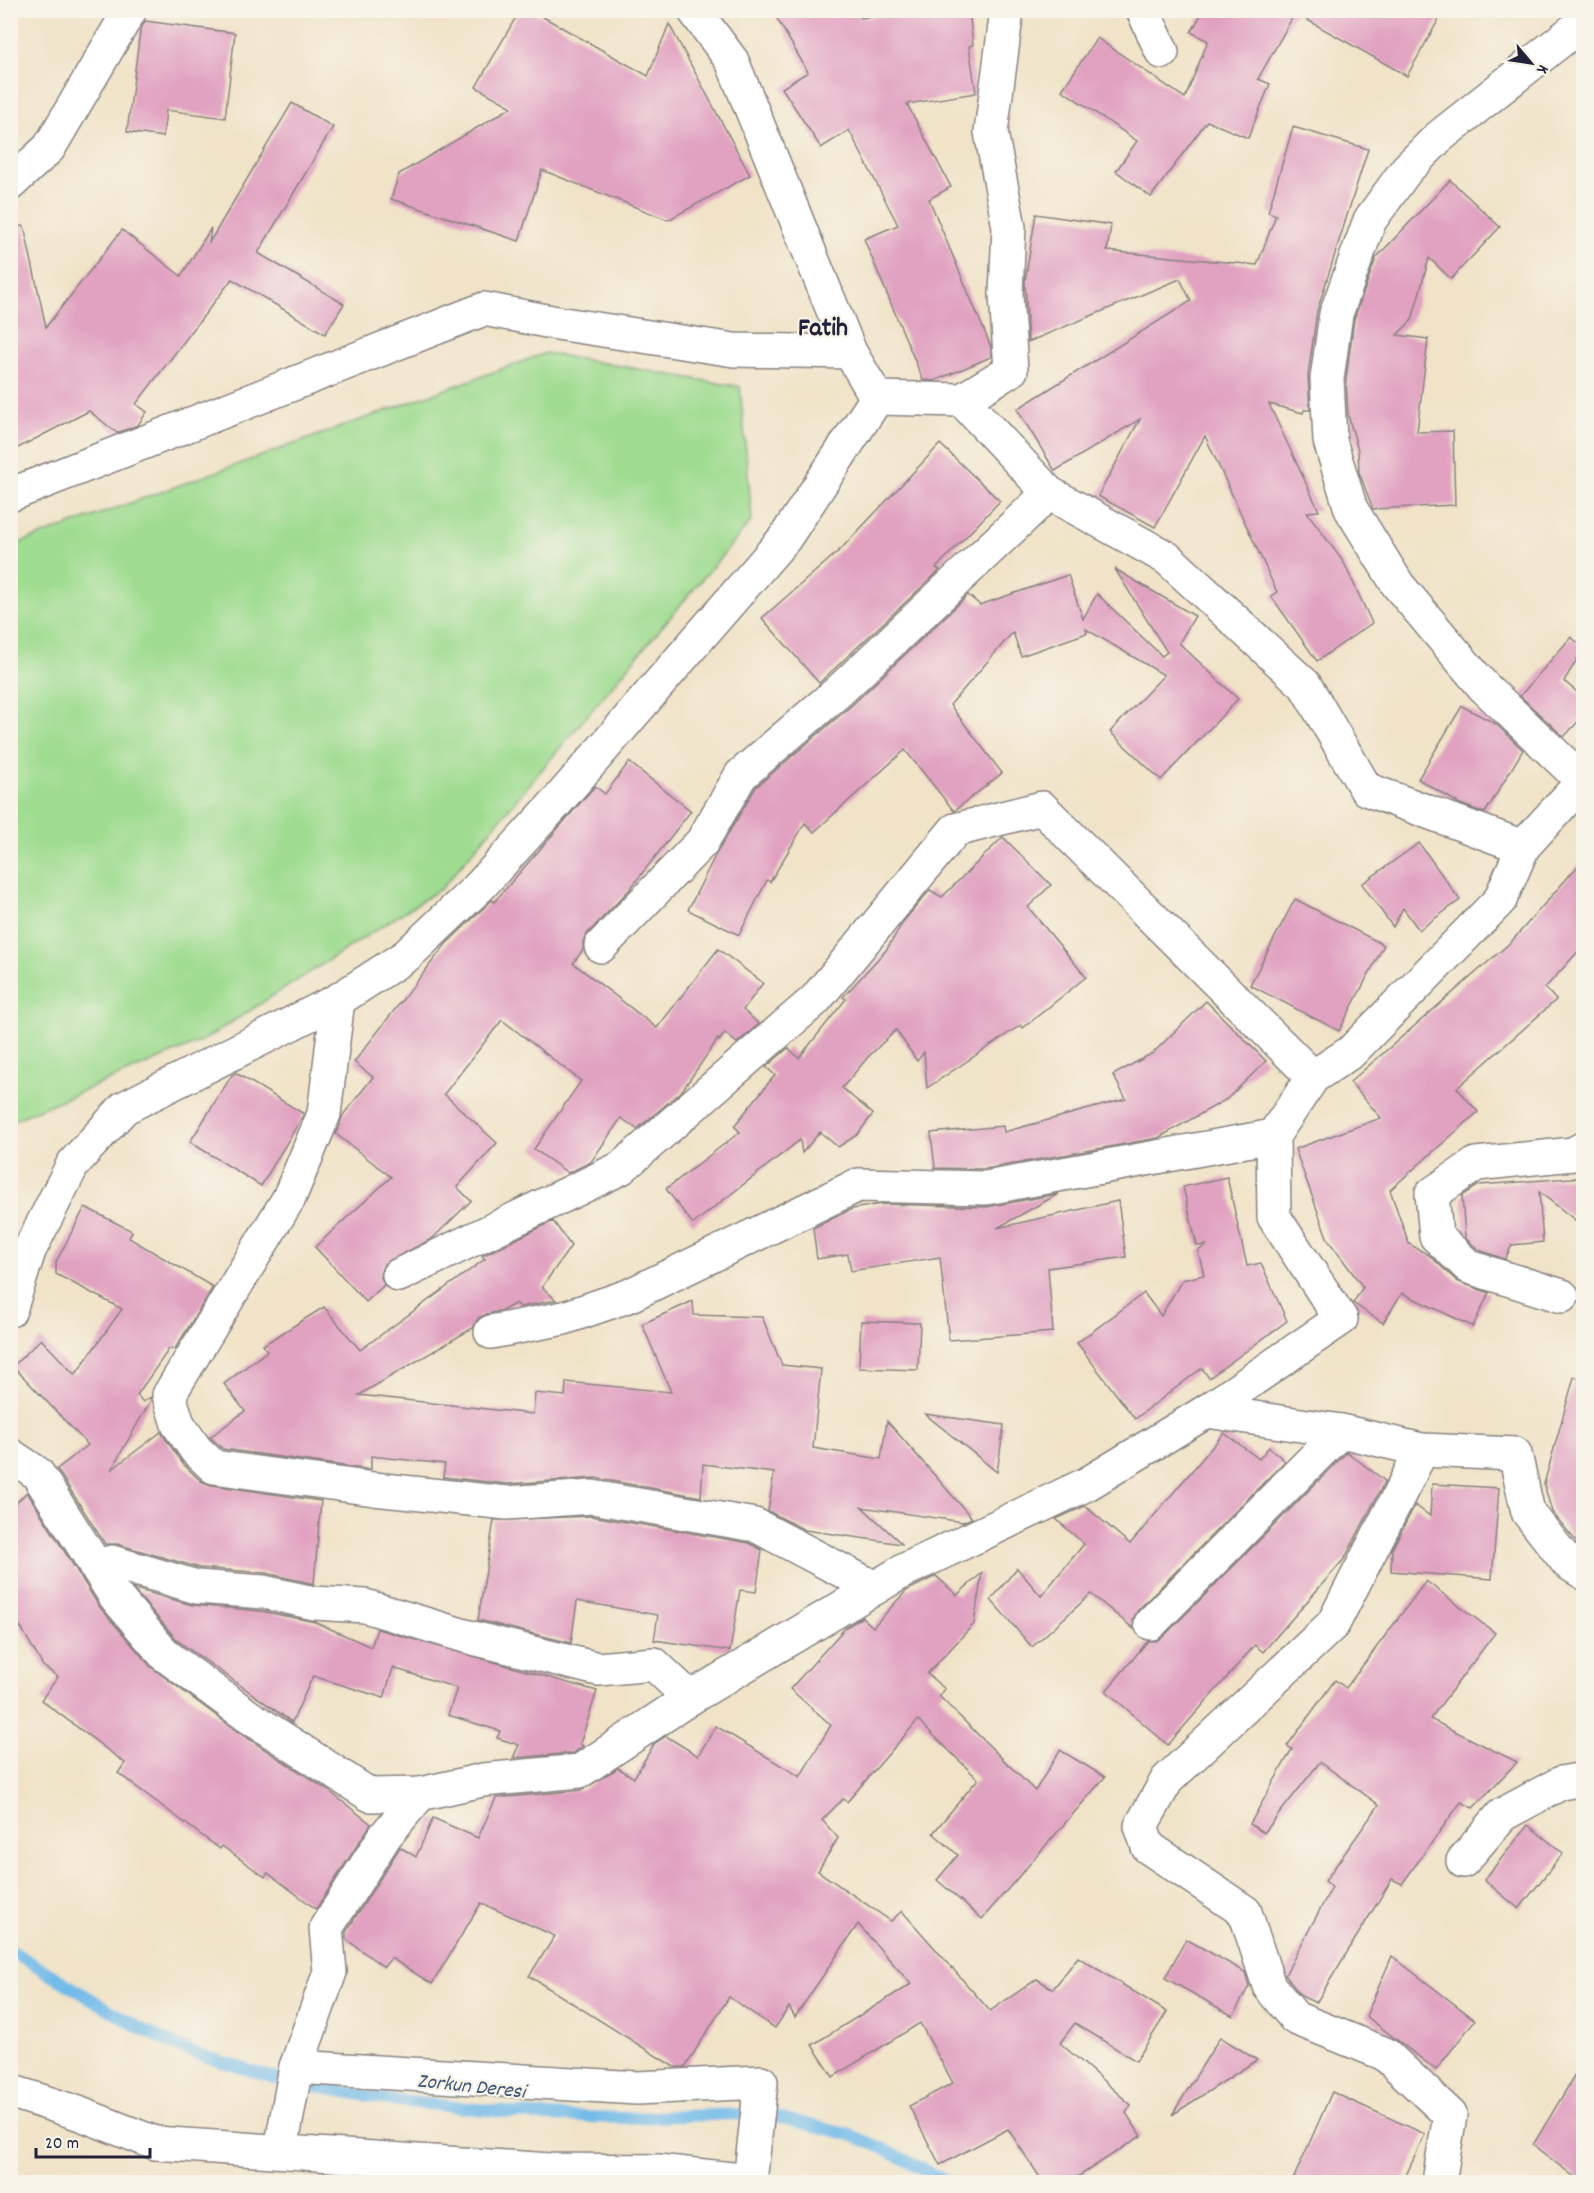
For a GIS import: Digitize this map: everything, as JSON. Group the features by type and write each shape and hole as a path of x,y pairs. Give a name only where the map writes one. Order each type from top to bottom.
{"street":[{"path":"10,184 49,148 130,10"},
{"path":"694,10 732,62 850,352 877,398"},
{"path":"877,398 962,400 1011,370 1006,294 1009,227 992,132 1007,10"},
{"path":"1143,10 1162,52"},
{"path":"10,1455 37,1473 114,1596 165,1655 248,1716 370,1795 420,1794 483,1780 580,1771 690,1698 905,1570 1087,1484 1207,1411 1341,1319 1274,1217 1273,1136 1313,1077 1351,1052 1500,900 1523,848 1583,781 1483,686 1398,585 1351,509 1330,441 1327,379 1336,314 1370,220 1407,169 1439,137 1584,22"},
{"path":"10,495 484,309 734,350 850,352"},
{"path":"10,1310 29,1251 73,1164 124,1108 338,1000 406,956 480,886 785,538 877,398"},
{"path":"962,400 1049,493 1167,558 1305,685 1366,789 1523,848"},
{"path":"601,946 702,842 741,775 839,691 1049,493"},
{"path":"399,1275 621,1168 815,1000 955,830 1042,808 1313,1077"},
{"path":"338,1000 324,1114 289,1198 169,1395 178,1424 196,1450 214,1467 277,1477 507,1503 592,1497 754,1525 874,1588"},
{"path":"491,1332 564,1318 628,1296 858,1185 986,1188 1273,1136"},
{"path":"1562,1296 1469,1267 1436,1236 1432,1194 1476,1164 1573,1154 1584,1148"},
{"path":"1207,1411 1341,1431 1422,1450 1515,1454 1528,1512 1568,1563 1584,1573"},
{"path":"1151,1623 1341,1431"},
{"path":"1422,1450 1333,1624 1167,1780 1141,1826 1148,1847 1245,1912 1269,1986 1294,2018 1385,2054 1450,2115 1439,2182"},
{"path":"95,1566 112,1562 197,1587 264,1592 314,1603 365,1606 465,1636 598,1669 654,1664 690,1698"},
{"path":"1463,1861 1502,1815 1561,1784 1584,1779"},
{"path":"281,2150 296,2067 330,1972 326,1928 385,1836 420,1794"},
{"path":"10,2091 78,2113 155,2143 550,2170 658,2171 750,2182 761,2082 637,2088 296,2067"}],"green space":[{"path":"546,353 740,387 752,520 442,888 202,1041 11,1121 11,546"}],"building":[{"path":"520,10 530,10 648,76 669,24 750,175 668,220 542,170 519,241 391,199 399,174 512,107 476,87"},
{"path":"772,10 858,10 861,18 926,10 969,10 973,45 969,46 976,93 907,104 951,187 929,199 991,347 991,357 934,381 923,380 864,239 898,225 849,130 821,148 782,88 808,72"},
{"path":"1204,10 1444,10 1407,76 1295,13 1258,79 1270,84 1248,138 1207,121 1151,197 1116,171 1137,141 1062,90 1097,38 1185,98 1208,41 1191,32"},
{"path":"145,21 235,33 225,118 166,110 163,137 127,132 140,31"},
{"path":"292,103 333,127 258,253 344,304 325,334 232,279 136,404 147,412 138,425 117,433 89,411 10,452 10,227 24,226 46,327 122,230 181,276 211,228 209,243"},
{"path":"1293,127 1368,149 1317,311 1308,376 1310,410 1304,410 1303,413 1269,404 1319,511 1307,512 1344,563 1372,623 1317,661 1271,596 1277,592 1205,436 1155,527 1098,496 1140,419 1055,471 1017,409 1191,301 1180,279 1028,342 1025,281 1036,214 1111,225 1107,251 1257,265 1276,215 1268,212"},
{"path":"1450,180 1500,227 1451,279 1429,258 1412,320 1397,335 1428,339 1417,432 1453,431 1455,505 1373,509 1359,472 1358,450 1348,415 1346,380 1354,319 1376,258"},
{"path":"940,444 1000,501 936,568 940,570 819,683 762,618 841,549"},
{"path":"1115,569 1195,616 1179,643 1238,699 1161,780 1110,732 1164,675 1086,629 1087,633 1021,656 1013,632 950,705 1002,773 954,811 905,750 814,832 805,823 770,882 767,880 739,935 688,910 716,854 756,787 852,705 968,595 980,605 1068,575 1083,619 1097,594 1162,656 1167,652"},
{"path":"1571,637 1584,648 1564,681 1584,698 1584,715 1564,737 1520,696"},
{"path":"1462,706 1496,724 1523,750 1485,813 1460,804 1418,779"},
{"path":"629,762 691,811 630,889 588,933 583,941 583,950 573,963 657,1028 718,949 763,983 743,1010 759,1024 737,1043 725,1033 719,1041 718,1039 681,1092 637,1129 621,1118 591,1162 568,1173 534,1149 581,1081 502,1020 444,1094 497,1143 457,1187 471,1201 433,1238 384,1264 380,1274 384,1285 366,1302 315,1247 391,1177 336,1134 343,1115 373,1077 354,1062 446,944 492,900 494,902 595,786 605,794"},
{"path":"1003,837 1051,885 1028,907 1086,977 1023,1028 1021,1025 927,1088 924,1052 917,1061 896,1030 868,1057 842,1088 873,1114 857,1135 838,1147 820,1132 802,1153 800,1140 693,1224 666,1189 740,1132 734,1126 775,1075 766,1067 788,1048 799,1058 846,999 843,997 887,949 903,922 930,890 942,897"},
{"path":"1419,843 1460,900 1419,930 1403,908 1393,927 1362,884"},
{"path":"1584,859 1584,945 1545,988 1556,1000 1457,1088 1478,1112 1390,1190 1409,1244 1429,1255 1457,1281 1489,1293 1472,1328 1402,1293 1383,1323 1353,1303 1363,1287 1328,1240 1295,1149 1381,1118 1350,1082 1511,942"},
{"path":"1295,899 1384,945 1339,1031 1250,985"},
{"path":"1206,1001 1266,1061 1227,1099 1158,1138 985,1169 935,1168 931,1133 1003,1126 1004,1132 1126,1099 1113,1075 1153,1053"},
{"path":"236,1073 304,1114 261,1186 190,1142 232,1075"},
{"path":"1227,1177 1247,1266 1261,1263 1287,1321 1209,1378 1202,1368 1135,1419 1077,1343 1144,1293 1161,1316 1182,1280 1204,1275 1198,1251 1207,1245 1197,1246 1183,1187"},
{"path":"1584,1177 1584,1227 1539,1192 1543,1242 1512,1245 1505,1259 1479,1250 1465,1238 1462,1196 1479,1185"},
{"path":"1058,1194 997,1228 1118,1201 1126,1257 1048,1268 1053,1332 949,1340 940,1257 851,1271 848,1254 817,1259 813,1228 852,1209 881,1204 986,1207"},
{"path":"85,1207 132,1231 129,1238 213,1287 175,1349 169,1349 137,1395 143,1402 151,1397 151,1400 111,1470 161,1432 183,1464 201,1481 211,1485 321,1501 314,1584 266,1573 200,1568 117,1544 105,1544 57,1469 88,1445 13,1366 41,1339 75,1375 122,1309 56,1274 56,1262"},
{"path":"553,1221 571,1246 542,1287 556,1300 520,1307 516,1303 504,1310 478,1318 473,1328 359,1395 533,1414 535,1393 565,1396 566,1382 671,1392 642,1324 693,1301 694,1315 762,1317 782,1365 821,1369 813,1448 881,1459 887,1421 972,1518 963,1522 862,1507 902,1544 805,1530 768,1511 774,1473 703,1464 701,1497 595,1478 507,1484 443,1477 445,1464 371,1456 371,1469 365,1469 223,1449 210,1437 245,1411 224,1384 267,1351 263,1345 324,1307 360,1350 485,1259 482,1256"},
{"path":"861,1321 920,1323 918,1370 859,1368"},
{"path":"1574,1377 1584,1379 1584,1551 1552,1512 1544,1484"},
{"path":"925,1414 1004,1425 997,1472"},
{"path":"1224,1433 1259,1459 1269,1447 1285,1461 1138,1610 1133,1619 1134,1629 1091,1594 1032,1647 991,1600 1017,1568 1041,1596 1084,1544 1056,1519 1085,1506 1130,1544"},
{"path":"1347,1452 1385,1481 1345,1558 1263,1652 1255,1645 1168,1745 1106,1691 1148,1641 1156,1641 1164,1636"},
{"path":"1432,1484 1499,1488 1492,1579 1391,1571 1392,1549 1415,1505 1430,1516"},
{"path":"27,1492 99,1606 151,1667 238,1732 329,1791 371,1824 316,1909 268,1873 265,1877 222,1846 220,1849 118,1773 125,1763 41,1700 58,1677 43,1666 10,1608 10,1509"},
{"path":"591,1516 749,1543 762,1550 756,1592 740,1590 730,1651 654,1640 658,1615 577,1601 571,1643 478,1620 494,1520"},
{"path":"982,1573 974,1624 927,1674 945,1689 939,1696 1035,1791 1060,1750 1105,1777 982,1919 937,1880 958,1855 933,1833 978,1779 918,1720 847,1802 843,1799 822,1820 838,1838 818,1871 891,1921 902,1911 990,2011 1037,1979 1053,1989 1078,1957 1167,2012 1136,2061 1075,2023 1060,2043 1131,2105 1126,2113 1141,2136 1070,2182 1043,2182 1008,2129 940,2165 909,2106 953,2083 920,2023 833,2077 812,2045 911,1984 858,1924 795,2017 789,2007 775,2028 729,1997 685,2067 674,2067 529,1976 555,1936 481,1903 432,1984 391,1958 384,1967 346,1939 346,1932 400,1847 416,1857 433,1818 478,1838 496,1798 582,1790 618,1768 634,1778 654,1744 666,1736 698,1756 716,1726 800,1777 831,1725 790,1689 845,1628 862,1617 873,1627 906,1591 936,1576 957,1595"},
{"path":"1426,1581 1495,1633 1430,1719 1517,1762 1473,1808 1461,1802 1402,1884 1392,1879 1316,2003 1301,1996 1285,1975 1332,1887 1325,1881 1379,1805 1320,1762 1264,1833 1250,1824 1292,1749 1287,1746 1335,1680 1346,1688"},
{"path":"132,1588 192,1605 261,1611 315,1622 371,1647 377,1629 597,1691 580,1744 583,1746 574,1753 513,1758 519,1745 497,1738 500,1731 448,1715 457,1688 393,1668 384,1698 313,1676 292,1722 178,1641"},
{"path":"1528,1825 1563,1853 1519,1909 1484,1880"},
{"path":"1186,1939 1245,1972 1249,1986 1233,2016 1165,1978"},
{"path":"1392,1956 1475,2020 1436,2070 1366,2016"},
{"path":"1220,2037 1257,2060 1172,2115"},
{"path":"1584,2060 1584,2182 1581,2182 1533,2145"},
{"path":"1332,2092 1425,2134 1403,2182 1292,2182"}],"waterway":[{"name":"Zorkun Deresi","path":"10,1950 143,2030 193,2053 281,2080 389,2100 545,2116 624,2118 740,2114 778,2117 851,2135 880,2147 948,2182"}],"district":[{"name":"Fatih","path":"823,329"}]}
